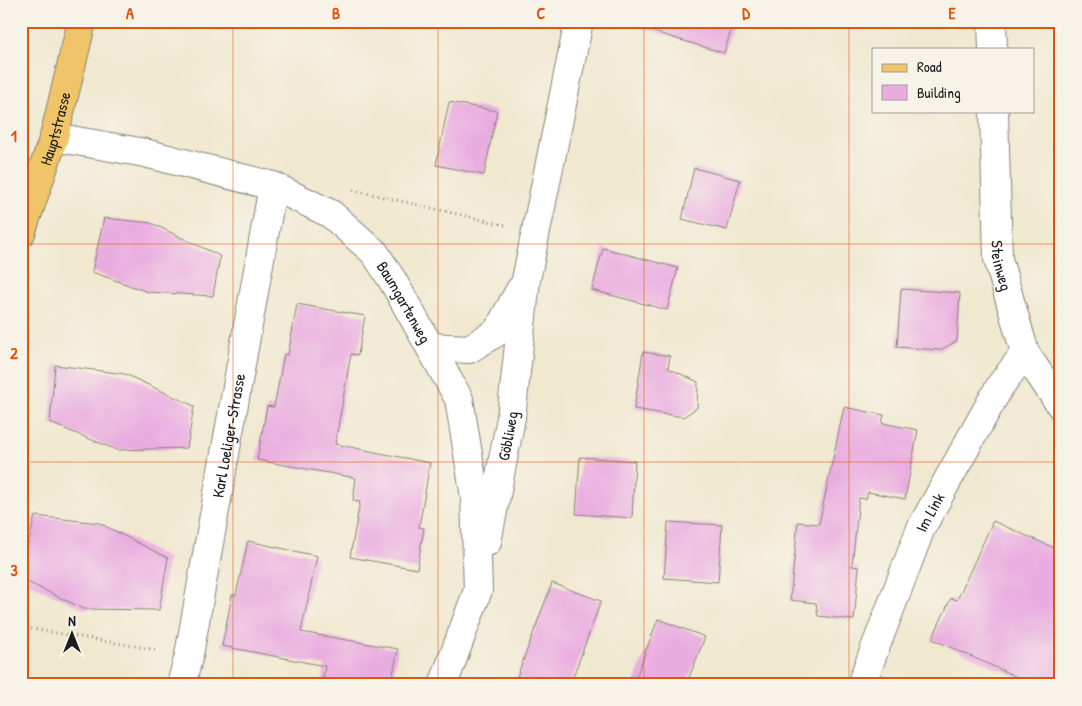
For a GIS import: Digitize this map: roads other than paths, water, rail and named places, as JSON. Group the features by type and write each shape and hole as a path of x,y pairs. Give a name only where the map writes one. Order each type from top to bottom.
{"main road":[{"name":"Hauptstrasse","path":"21,233 54,137 82,21"}],"street":[{"name":"Göbliweg","path":"478,590 510,418 526,280 579,21"},
{"path":"992,21 993,48"},
{"name":"Steinweg","path":"994,112 998,259 1025,353 1061,406"},
{"name":"Baumgartenweg","path":"54,137 145,153 273,186 331,214 374,253 394,284 459,399 475,497 478,590 443,685"},
{"name":"Karl Loeliger-Strasse","path":"181,685 189,655 273,186"},
{"name":"Göbliweg","path":"430,347 469,350 497,332 526,280"},
{"name":"Im Link","path":"861,685 921,528 1000,386 1025,353"}]}
